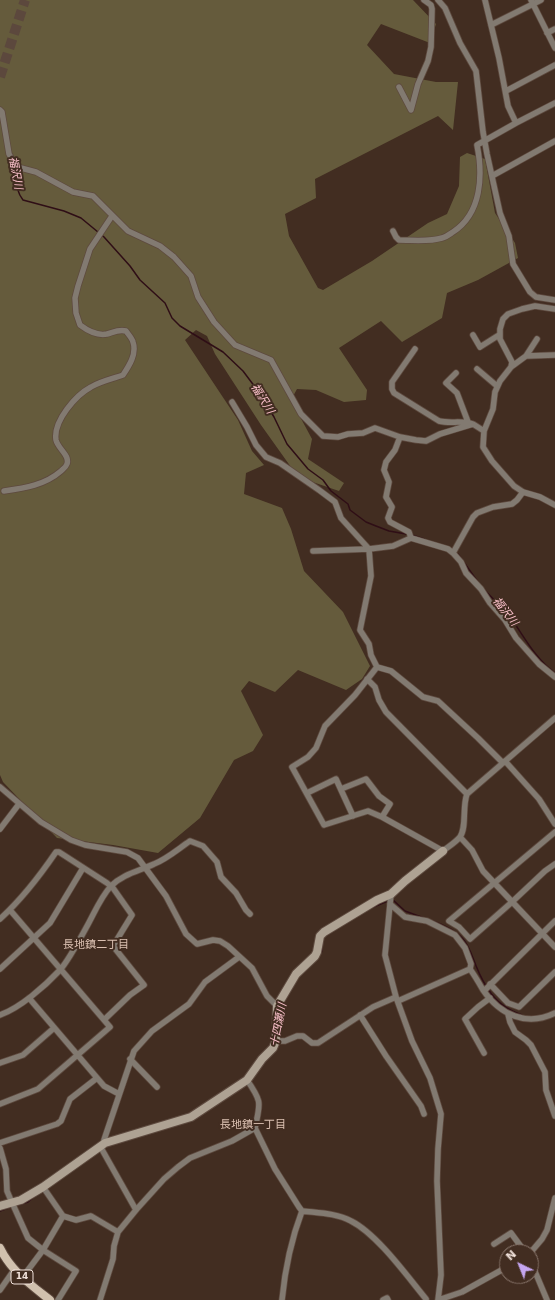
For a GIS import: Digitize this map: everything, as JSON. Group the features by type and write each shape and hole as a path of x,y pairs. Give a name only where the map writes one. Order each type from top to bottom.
{"main road":[{"name":"14","path":"0,1251 22,1278 50,1300"}],"street":[{"path":"399,87 411,110 418,84 428,62 431,47 432,9 431,5 424,0"},
{"path":"438,0 445,8 460,43 476,71 484,140 500,213 508,236 513,264 528,289 536,297 555,300"},
{"path":"485,0 506,91 508,106 516,123"},
{"path":"491,26 532,2 541,0"},
{"path":"532,2 555,48"},
{"path":"547,33 555,29"},
{"path":"506,91 555,65"},
{"path":"394,231 399,240 419,240 443,238 457,229 470,215 479,187 481,164 477,145 555,103"},
{"path":"0,110 2,112 9,154 14,163 21,168 36,172 73,192 93,196 111,218 128,231 160,246 174,257 191,276 198,297 214,322 235,345 271,360 301,414 324,436 338,437 348,434 363,434 375,428 400,436 426,441 440,434 471,423"},
{"path":"492,176 555,141"},
{"path":"4,491 41,484 66,467 68,462 67,458 56,440 56,431 61,417 69,406 90,388 97,384 123,376 133,359 133,342 126,331 121,330 106,334 96,334 80,326 76,313 75,298 90,249 111,218"},
{"path":"511,368 512,362 500,339 503,319 508,314 535,306 555,310"},
{"path":"473,335 480,347 500,335"},
{"path":"537,339 526,356 511,368 497,386 493,409 484,432 482,447 514,486 523,492 540,497 555,505"},
{"path":"415,350 392,382 392,389 394,393 439,421 447,423 471,423"},
{"path":"526,356 555,355"},
{"path":"477,369 497,386"},
{"path":"456,373 446,383 457,393 471,423 484,432"},
{"path":"232,402 256,445 266,456 280,463 320,490 334,502 341,518 370,549 371,576 360,630 369,644 371,655 377,667 391,671 423,697 438,701 504,762 539,799 555,824"},
{"path":"400,436 395,450 386,462 384,470 389,482 386,497 392,508 388,518 390,522 409,532 411,538"},
{"path":"453,552 473,517 477,513 493,506 512,504 518,500 523,492"},
{"path":"313,551 370,549 393,546 411,538 427,544 440,546 453,552 461,562 466,573 481,589 490,603 505,620 516,638 539,664 555,677"},
{"path":"377,667 355,695 325,726 316,748 308,757 292,767 324,825 368,811 382,817 443,851"},
{"path":"367,679 375,687 379,700 386,712 467,794"},
{"path":"0,1206 21,1200 43,1187 103,1145 191,1117 247,1080 262,1059 273,1048 276,1041 277,1006 296,974 315,956 320,936 324,932 377,900 391,894 460,837 463,829 464,807 467,794 555,718"},
{"path":"341,789 366,778 379,796 390,804 382,817"},
{"path":"307,793 336,779 353,816"},
{"path":"0,787 41,822 71,840 85,845 127,852 138,858 166,896 186,934 197,944 213,940 220,941 252,968 267,996 277,1006"},
{"path":"0,829 19,804"},
{"path":"555,832 449,921 459,927 467,943 471,964 470,969 484,991 498,1007 508,1014 526,1020 538,1019 555,1013"},
{"path":"460,837 472,850 494,883 555,947"},
{"path":"0,1016 11,1011 28,998 61,969 86,929 104,895 111,886 121,878 155,864 190,841 203,846 217,862 220,877 236,893 250,914"},
{"path":"0,919 35,882 56,852 60,852 111,886 132,915 113,946 144,985 130,995 105,1019"},
{"path":"467,943 545,871 555,864"},
{"path":"0,969 50,923 84,868"},
{"path":"391,894 385,956 397,999 412,1041 430,1078 441,1114 437,1181 441,1275 438,1300 462,1292 499,1271"},
{"path":"390,904 405,917 427,921 455,935 467,943"},
{"path":"0,1104 38,1089 110,1027 105,1019 10,910"},
{"path":"484,991 555,921"},
{"path":"136,1210 103,1145 130,1059 134,1051 152,1031 189,1004 205,982 239,957"},
{"path":"276,1041 285,1041 297,1036 303,1036 312,1043 318,1043 374,1007 470,969"},
{"path":"490,984 508,1003 519,1007 555,972"},
{"path":"28,998 104,1086 118,1094"},
{"path":"484,1053 465,1019 490,998"},
{"path":"508,1014 515,1032 531,1045 545,1072 546,1090 555,1114"},
{"path":"360,1015 386,1056 421,1106 424,1114"},
{"path":"0,1063 23,1055 54,1028"},
{"path":"130,1059 157,1087"},
{"path":"0,1143 57,1124 61,1121 70,1099 97,1078"},
{"path":"247,1080 257,1094 259,1101 260,1108 255,1128 275,1169 302,1211"},
{"path":"100,1300 113,1259 114,1246 118,1232 136,1210 164,1179 190,1158 232,1141 255,1128"},
{"path":"0,1148 6,1169 7,1191 28,1238 43,1250 76,1271 58,1300"},
{"path":"43,1187 63,1216 76,1220 91,1216 118,1232"},
{"path":"538,1244 547,1230 555,1198"},
{"path":"302,1211 334,1215 350,1220 364,1229 384,1249 425,1300"},
{"path":"282,1300 287,1260 302,1211"},
{"path":"22,1278 43,1250 63,1216"},
{"path":"494,1244 510,1233 519,1244"},
{"path":"0,1290 14,1270"},
{"path":"539,1281 547,1300"},
{"path":"383,1300 387,1298 388,1300"}],"shaded area":[{"path":"0,0 413,0 436,24 430,43 381,24 367,45 394,74 436,82 458,82 453,130 438,116 315,179 316,198 285,214 289,236 318,288 323,290 372,261 428,223 447,214 459,186 460,157 467,153 485,159 495,213 515,243 518,258 478,280 447,293 442,318 402,342 381,321 339,348 367,390 366,400 344,402 316,390 297,389 291,400 312,439 308,459 344,483 339,491 298,477 261,425 215,354 207,336 196,330 185,340 238,420 252,451 264,465 246,473 244,494 282,508 291,529 304,571 343,612 370,666 362,679 346,690 298,670 275,692 249,681 241,691 263,735 253,751 234,760 200,818 158,853 113,845 57,838 3,782 0,775"}],"waterway":[{"name":"福沢川","path":"13,165 17,188 23,200 64,211 81,218 104,237 130,266 140,280 165,303 172,318 180,326 223,352 243,371 261,395 287,444 308,469 323,480 331,491 348,504 350,510 366,522 389,531 406,534"},
{"name":"福沢川","path":"412,535 424,539"},
{"name":"福沢川","path":"458,554 478,582"},
{"name":"福沢川","path":"484,589 508,614 541,660 555,673"},
{"name":"十四瀬川","path":"392,899 405,911 424,918"},
{"name":"十四瀬川","path":"371,908 388,901"},
{"name":"十四瀬川","path":"433,921 447,927 464,940 486,986"},
{"name":"十四瀬川","path":"320,954 322,951 322,945"},
{"name":"十四瀬川","path":"488,989 502,1005 511,1011 522,1015"},
{"name":"十四瀬川","path":"15,1206 28,1202 36,1195"},
{"name":"十四瀬川","path":"0,1211 11,1207"}],"tunnel":[{"path":"0,77 25,0"}],"district":[{"name":"長地鎮二丁目","path":"96,945"},
{"name":"長地鎮一丁目","path":"253,1125"}]}
